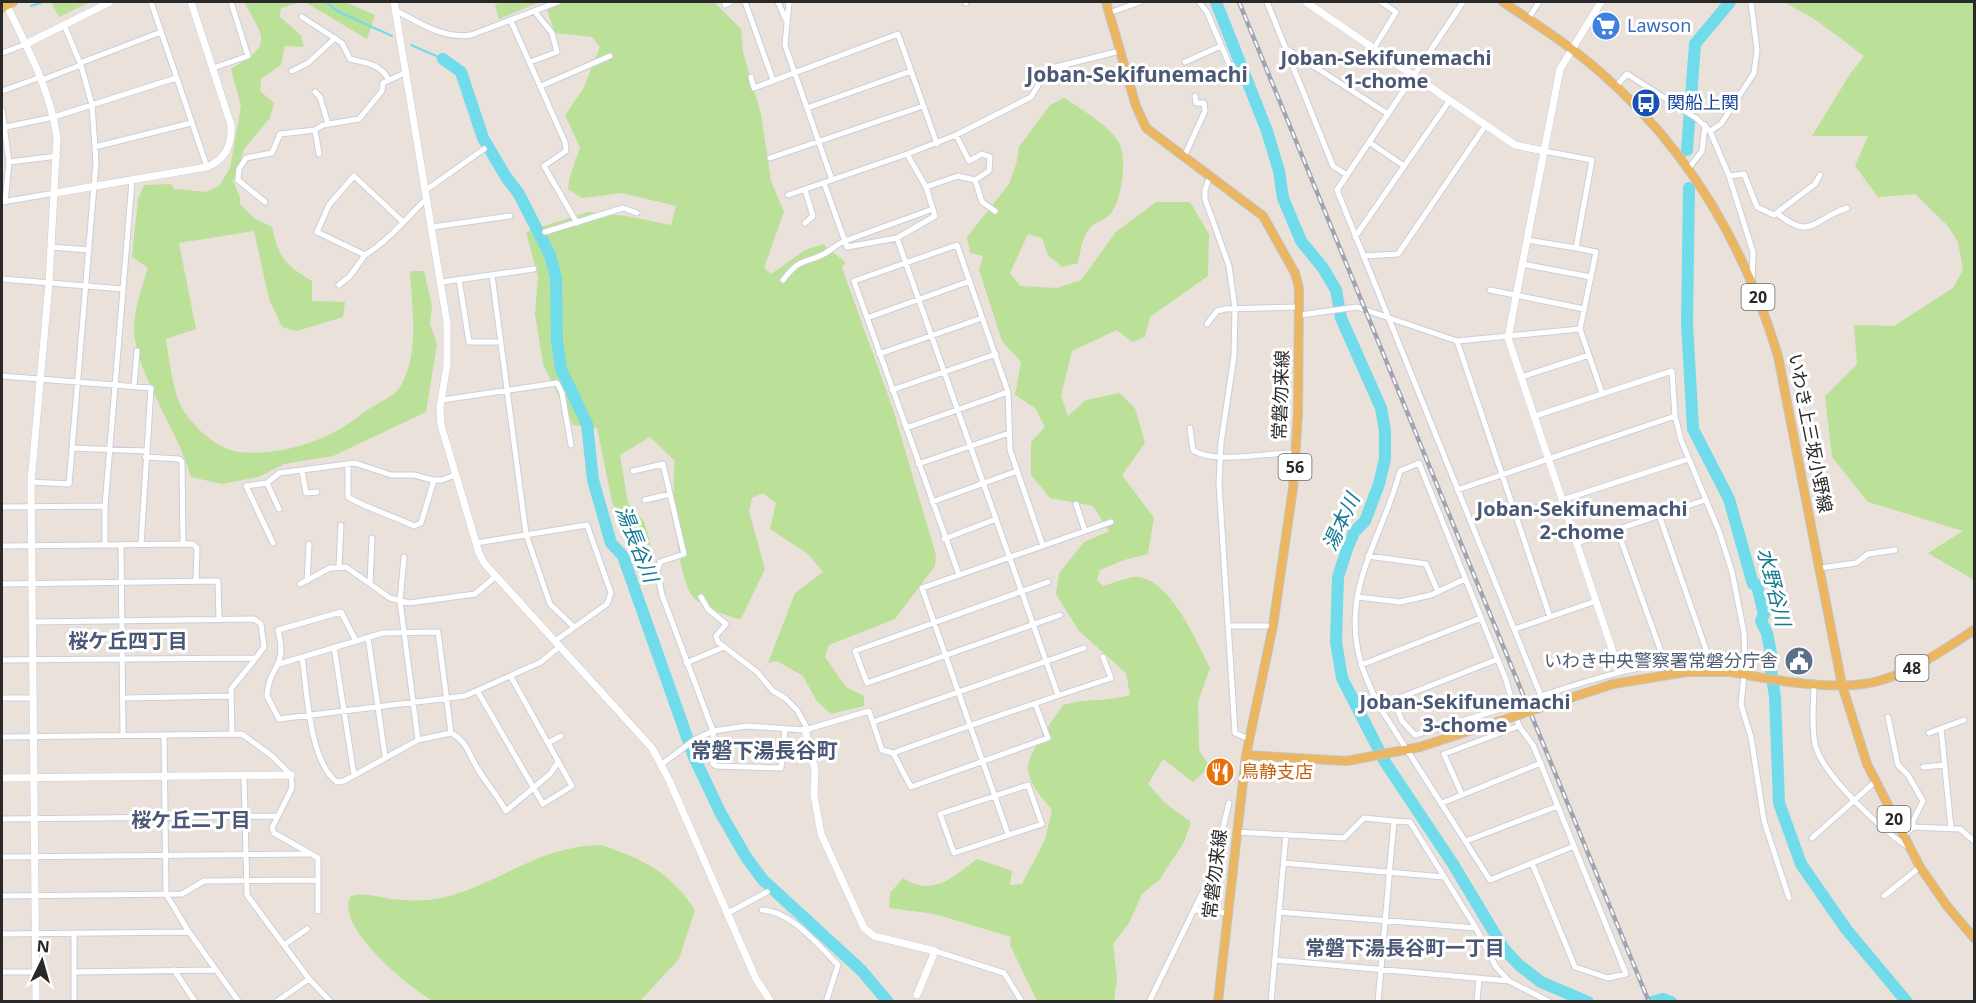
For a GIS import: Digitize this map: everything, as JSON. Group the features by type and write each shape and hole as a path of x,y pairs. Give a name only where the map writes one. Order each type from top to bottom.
{"main road":[{"name":"常磐勿来線","path":"1106,2 1146,128 1253,208 1269,224 1295,273 1299,288 1296,453 1273,626 1246,755 1218,1002"},
{"name":"いわき上三坂小野線","path":"1503,2 1570,48 1616,86 1688,169 1722,222 1768,321 1785,382 1842,685 1867,764 1920,867 1947,906 1974,938"},
{"name":"48","path":"1246,755 1321,761 1373,757 1405,751 1613,684 1686,672 1731,672 1842,685 1881,681 1920,664 1974,630"}],"street":[{"path":"2,52 26,44 110,2"},
{"path":"151,2 207,167"},
{"path":"2,110 6,126 9,162 4,202 207,167 223,157 231,134 231,125 191,2"},
{"path":"213,68 248,56 231,2"},
{"path":"394,2 442,282 448,347 442,400 442,436 476,543 484,563 646,739 662,764 726,914 762,991 771,1002"},
{"path":"397,11 450,36 471,35 558,2"},
{"path":"724,5 731,2"},
{"path":"745,2 773,80"},
{"path":"778,2 787,22"},
{"path":"789,2 785,45 832,180"},
{"path":"1109,13 1140,2"},
{"path":"1199,2 1235,78"},
{"path":"1266,2 1333,166 1347,175"},
{"path":"1306,2 1515,145 1592,160 1575,248"},
{"path":"1374,48 1396,12 1381,2"},
{"path":"1463,2 1336,190 1373,285 1389,316 1541,696 1619,670 1665,663 1710,661 1659,515"},
{"path":"1528,19 1539,2"},
{"path":"1600,2 1570,48 1560,69 1508,338 1619,670"},
{"path":"1710,131 1721,124 1754,73 1757,50 1751,2"},
{"path":"7,5 41,79 54,117 58,156 31,482 36,1002"},
{"path":"530,62 557,52 552,33 535,12"},
{"path":"302,17 345,46 350,59 383,69 389,80"},
{"path":"511,21 567,148 564,155 544,166 577,223"},
{"path":"31,482 69,484 95,187 92,105 81,64 64,25"},
{"path":"2,91 41,79 161,32"},
{"path":"751,77 754,88 898,34 937,144"},
{"path":"292,71 308,63 335,38"},
{"path":"1185,62 1221,46"},
{"path":"1285,48 1388,114"},
{"path":"788,195 937,144 1031,97 1042,77 1052,68 1120,51"},
{"path":"541,86 610,56"},
{"path":"807,108 911,71"},
{"path":"265,202 238,180 238,169 246,158 272,153 280,134 315,130 328,124 355,120 363,116 382,90 383,83 407,72"},
{"path":"1616,86 1627,74 1696,118 1710,131 1730,176 1753,252 1752,283"},
{"path":"6,126 54,117 176,78"},
{"path":"315,92 320,97 328,124"},
{"path":"1184,157 1205,111 1204,103 1196,103 1194,96"},
{"path":"1355,237 1450,100"},
{"path":"770,158 923,106"},
{"path":"95,147 191,123"},
{"path":"1363,255 1398,254 1486,124"},
{"path":"1688,169 1702,151 1705,125"},
{"path":"315,130 319,154"},
{"path":"926,188 957,176 975,180 989,171 990,157 982,154 969,161 956,135"},
{"path":"1369,142 1404,166"},
{"path":"339,285 350,276 364,255 403,222 427,194 484,149"},
{"path":"824,183 847,247 897,238 935,216 926,188 907,154"},
{"path":"9,162 58,156"},
{"path":"1730,176 1744,174 1757,207 1768,214 1778,214 1815,184 1820,176"},
{"path":"364,255 317,232 329,205 354,176 403,222"},
{"path":"1210,176 1205,190 1205,199 1229,266 1235,309 1234,356 1220,457 1220,503 1235,733 1249,739"},
{"path":"975,180 982,202 994,211"},
{"path":"105,545 109,450 132,181"},
{"path":"804,190 813,216 805,223"},
{"path":"546,232 623,208 637,213"},
{"path":"1778,214 1794,227 1807,228 1828,215 1847,208"},
{"path":"783,280 797,262 826,253 833,246 845,241 933,209"},
{"path":"432,227 510,216"},
{"path":"897,238 1058,695"},
{"path":"1527,240 1596,252 1580,329 1602,393"},
{"path":"959,575 944,539 854,281 957,245 1008,392 1010,450 1043,546"},
{"path":"51,247 89,250"},
{"path":"1522,264 1591,277"},
{"path":"442,282 534,269"},
{"path":"492,275 526,534 550,604 573,626"},
{"path":"2,279 123,289"},
{"path":"459,279 469,342 501,342"},
{"path":"867,318 970,280"},
{"path":"1490,290 1584,309"},
{"path":"1207,324 1217,311 1235,309 1326,311 1352,307 1389,316 1457,341 1508,338 1580,329"},
{"path":"879,354 982,318"},
{"path":"1457,341 1550,617"},
{"path":"134,386 137,351"},
{"path":"892,390 996,354"},
{"path":"1521,377 1589,355"},
{"path":"1535,416 1672,371 1675,416 1688,459 1719,531 1735,583 1744,633 1741,705 1751,737 1764,821 1789,898"},
{"path":"2,376 151,388 141,544"},
{"path":"442,400 557,383 562,393 571,445"},
{"path":"906,428 1008,392"},
{"path":"1457,490 1675,416"},
{"path":"1190,428 1196,452 1220,457 1296,453"},
{"path":"918,464 1009,433"},
{"path":"72,448 179,459 182,462 183,544"},
{"path":"1562,500 1688,459"},
{"path":"273,543 246,486 267,483 279,473 355,463 391,475 414,475 442,480 455,475"},
{"path":"1532,863 1575,967 1608,978 1626,974 1533,745 1519,726 1498,659 1419,463 1400,471 1368,556 1357,597 1355,629 1361,665 1379,706 1405,751 1442,803 1490,880 1532,863 1574,846"},
{"path":"348,464 348,497 385,516 395,517 414,526 421,523 434,480"},
{"path":"633,471 663,464 684,554 660,561 657,572 662,595 713,732 712,761 716,766 777,769 783,766 785,730"},
{"path":"302,470 306,493 317,492"},
{"path":"932,502 1017,471"},
{"path":"267,483 279,508"},
{"path":"645,500 670,494"},
{"path":"1577,543 1705,500"},
{"path":"1076,504 1085,531"},
{"path":"2,507 105,506"},
{"path":"944,539 996,519"},
{"path":"1008,834 922,588 1110,522"},
{"path":"339,566 341,525"},
{"path":"356,641 341,612 278,630 282,646 279,664 267,688 267,696 274,712 283,721 478,692 541,662 573,626 607,604 611,593 587,525 476,543"},
{"path":"1617,530 1665,663"},
{"path":"370,584 372,538"},
{"path":"307,581 309,543"},
{"path":"121,544 123,735"},
{"path":"2,546 193,544 197,548 196,582"},
{"path":"1820,568 1856,562 1868,554 1895,550"},
{"path":"1368,556 1426,564 1438,592"},
{"path":"404,557 400,601 418,740"},
{"path":"300,584 339,566 353,570 380,592 409,603 475,594 496,576"},
{"path":"1357,597 1400,602 1438,592 1465,579"},
{"path":"2,584 218,581 219,620"},
{"path":"1048,582 855,651 867,683 1060,615"},
{"path":"701,597 708,609 726,624 716,636 724,647 757,672 773,691 785,698 797,710 807,730 815,770 814,795 821,834 861,922 874,936 935,951 1004,973 1022,1002"},
{"path":"1515,629 1596,601"},
{"path":"1361,665 1481,618"},
{"path":"33,622 254,620 261,624 264,647 231,689 232,734"},
{"path":"1229,626 1273,626"},
{"path":"279,664 368,637 404,632 438,632 451,733 466,745 479,771 491,785 506,811 550,774 558,762"},
{"path":"368,637 386,756"},
{"path":"334,647 354,774"},
{"path":"686,663 724,647"},
{"path":"873,722 1084,648"},
{"path":"302,657 315,745 332,778 340,782 418,740 451,733"},
{"path":"662,764 694,740 713,732 747,726 807,730 869,711 882,750 893,753 1111,678 1103,657"},
{"path":"2,660 256,658"},
{"path":"1379,706 1498,659"},
{"path":"478,692 543,804 572,786 511,677"},
{"path":"1814,683 1814,732 1818,754 1824,765 1874,822 1908,847"},
{"path":"123,698 231,696"},
{"path":"2,698 34,698"},
{"path":"1394,701 1402,720 1415,735 1511,706"},
{"path":"893,753 911,787 1048,738 1035,703"},
{"path":"1888,717 1898,765 1908,775 1923,801 1913,821 1913,827"},
{"path":"1929,733 1964,720"},
{"path":"1462,795 1444,754 1519,726"},
{"path":"1941,729 1951,828"},
{"path":"2,737 232,734 248,737 291,775 292,788 272,828 274,833 318,858 318,911"},
{"path":"164,735 166,894 189,932 239,1002"},
{"path":"548,743 561,736"},
{"path":"1442,803 1541,764"},
{"path":"1923,767 1945,765"},
{"path":"244,775 247,895 309,979 331,1002"},
{"path":"2,778 291,775"},
{"path":"1812,838 1876,781"},
{"path":"1028,786 1042,824 954,853 940,814 994,797 1028,786"},
{"path":"1149,1002 1196,910 1211,874 1229,803"},
{"path":"1466,841 1558,806"},
{"path":"2,819 278,816"},
{"path":"1222,835 1286,834 1344,838 1364,818 1410,822 1476,928 1496,967 1509,981 1550,1002"},
{"path":"1378,1002 1394,821"},
{"path":"1903,836 1913,827 1951,828 1960,829 1974,841"},
{"path":"1271,1002 1286,834"},
{"path":"2,857 311,854"},
{"path":"1283,863 1444,877"},
{"path":"1884,896 1920,867"},
{"path":"2,896 182,894 204,881 318,880"},
{"path":"726,914 768,892"},
{"path":"762,910 771,910 783,916 838,965 826,1002"},
{"path":"1196,910 1227,913"},
{"path":"1279,912 1476,928"},
{"path":"284,945 307,929"},
{"path":"2,934 189,932"},
{"path":"74,933 74,1002"},
{"path":"916,998 935,951"},
{"path":"1275,960 1509,981"},
{"path":"174,970 194,1000"},
{"path":"74,972 216,970"},
{"path":"2,972 36,972"},
{"path":"1477,1002 1479,978"},
{"path":"276,1002 309,979"}],"green space":[{"path":"51,2 90,2 59,17"},
{"path":"244,2 301,2 281,8 280,17 301,35 304,47 285,46 281,65 261,79 260,91 274,103 270,118 244,149 233,181 240,197 240,204 254,218 272,227 277,246 284,259 295,270 312,281 312,301 345,302 343,317 297,331 282,327 269,299 254,231 179,243 196,329 166,339 174,385 183,410 194,424 215,443 240,452 256,453 289,449 321,438 350,423 397,391 406,374 413,330 410,271 424,271 432,306 430,324 437,344 426,412 333,456 284,464 259,477 222,484 191,477 178,442 145,373 135,340 134,322 148,268 132,257 138,199 144,185 171,184 174,189 206,192 219,186 230,168 241,106 231,69 253,53 261,41 257,25"},
{"path":"305,2 345,2 375,15 367,39"},
{"path":"500,2 540,2 499,19 495,5"},
{"path":"556,2 714,2 741,29 743,52 761,114 771,181 784,212 764,268 771,274 805,250 823,244 845,262 842,268 893,409 936,555 935,566 895,619 829,645 825,657 846,687 864,696 864,706 831,714 816,700 803,676 777,661 768,663 795,593 823,572 808,554 770,529 776,503 763,493 752,498 749,511 765,569 741,619 703,605 694,598 688,588 679,553 674,491 675,461 650,437 620,455 628,503 644,521 651,546 627,532 612,502 597,428 573,425 543,364 535,314 538,277 526,232 588,212 627,216 671,225 676,206 622,193 582,198 568,189 580,148 565,115 583,89 600,47 592,37 555,33 546,7"},
{"path":"1784,2 1974,2 1974,580 1928,553 1963,531 1868,502 1832,457 1825,396 1857,364 1854,325 1894,326 1953,288 1963,270 1958,242 1947,225 1915,194 1878,197 1855,166 1868,136 1812,136 1850,74 1864,56 1816,20"},
{"path":"1064,98 1101,123 1118,141 1123,156 1119,197 1112,212 1093,225 1086,233 1078,263 1062,267 1048,255 1042,238 1028,234 1010,273 1020,286 1057,288 1081,280 1116,232 1156,202 1190,202 1209,234 1208,276 1150,317 1145,337 1132,342 1117,330 1072,351 1061,396 1068,416 1086,400 1119,393 1135,408 1145,443 1122,475 1154,518 1148,554 1124,560 1100,570 1097,580 1103,586 1135,577 1147,580 1159,587 1180,612 1210,668 1198,702 1199,750 1210,767 1193,782 1163,759 1148,784 1165,803 1191,822 1184,842 1160,879 1142,894 1129,923 1113,944 1117,978 1114,1001 1037,1001 1010,945 1011,937 935,914 889,908 890,893 903,878 914,884 934,885 951,878 977,859 1012,871 1010,885 1022,884 1045,840 1052,810 1037,792 1029,776 1029,764 1036,747 1063,705 1130,695 1126,673 1079,631 1056,594 1059,573 1084,542 1109,531 1093,506 1050,498 1031,475 1031,442 1045,427 1035,408 1015,395 1021,362 1002,341 979,270 983,256 970,253 967,237 1009,184 1016,165 1019,147 1050,105"},
{"path":"601,845 655,868 676,885 695,910 679,959 640,1001 433,1001 392,970 376,954 353,923 348,908 351,896 356,895 410,900 442,898 463,892 558,852"}],"waterway":[{"path":"31,6 43,2"},
{"path":"326,2 337,11 392,36"},
{"name":"湯本川","path":"1216,2 1267,131 1279,171 1283,198 1301,241 1323,268 1336,290 1341,318 1381,408 1385,431 1385,459 1379,484 1365,521 1354,532 1338,577 1336,642 1342,678 1385,762 1453,864 1504,949 1519,965 1541,982 1588,1002"},
{"name":"水野谷川","path":"1687,150 1695,44 1730,2"},
{"path":"411,45 443,59"},
{"name":"湯長谷川","path":"443,59 461,72 483,138 519,194 550,255 556,278 557,341 561,369 587,424 593,480 611,543 623,556 694,757 720,812 746,857 763,880 862,971 888,1002"},
{"name":"水野谷川","path":"1689,188 1687,324 1693,429 1729,499 1764,614 1761,621 1767,633 1772,659 1770,664 1775,697 1779,803 1801,864 1846,929 1907,1002"},
{"name":"湯本川","path":"1651,1002 1663,999 1671,1002"}],"railway":[{"path":"1239,2 1649,1002"}],"place":[{"name":"Lawson","path":"1606,26"},
{"name":"関船上関","path":"1646,103"},
{"name":"いわき中央警察署常磐分庁舎","path":"1799,661"},
{"name":"鳥静支店","path":"1220,772"}],"district":[{"name":"Joban-Sekifunemachi 1-chome","path":"1386,70"},
{"name":"Joban-Sekifunemachi","path":"1137,75"},
{"name":"Joban-Sekifunemachi 2-chome","path":"1582,520"},
{"name":"桜ケ丘四丁目","path":"128,641"},
{"name":"Joban-Sekifunemachi 3-chome","path":"1465,714"},
{"name":"常磐下湯長谷町","path":"764,751"},
{"name":"桜ケ丘二丁目","path":"191,820"},
{"name":"常磐下湯長谷町一丁目","path":"1405,948"}]}
